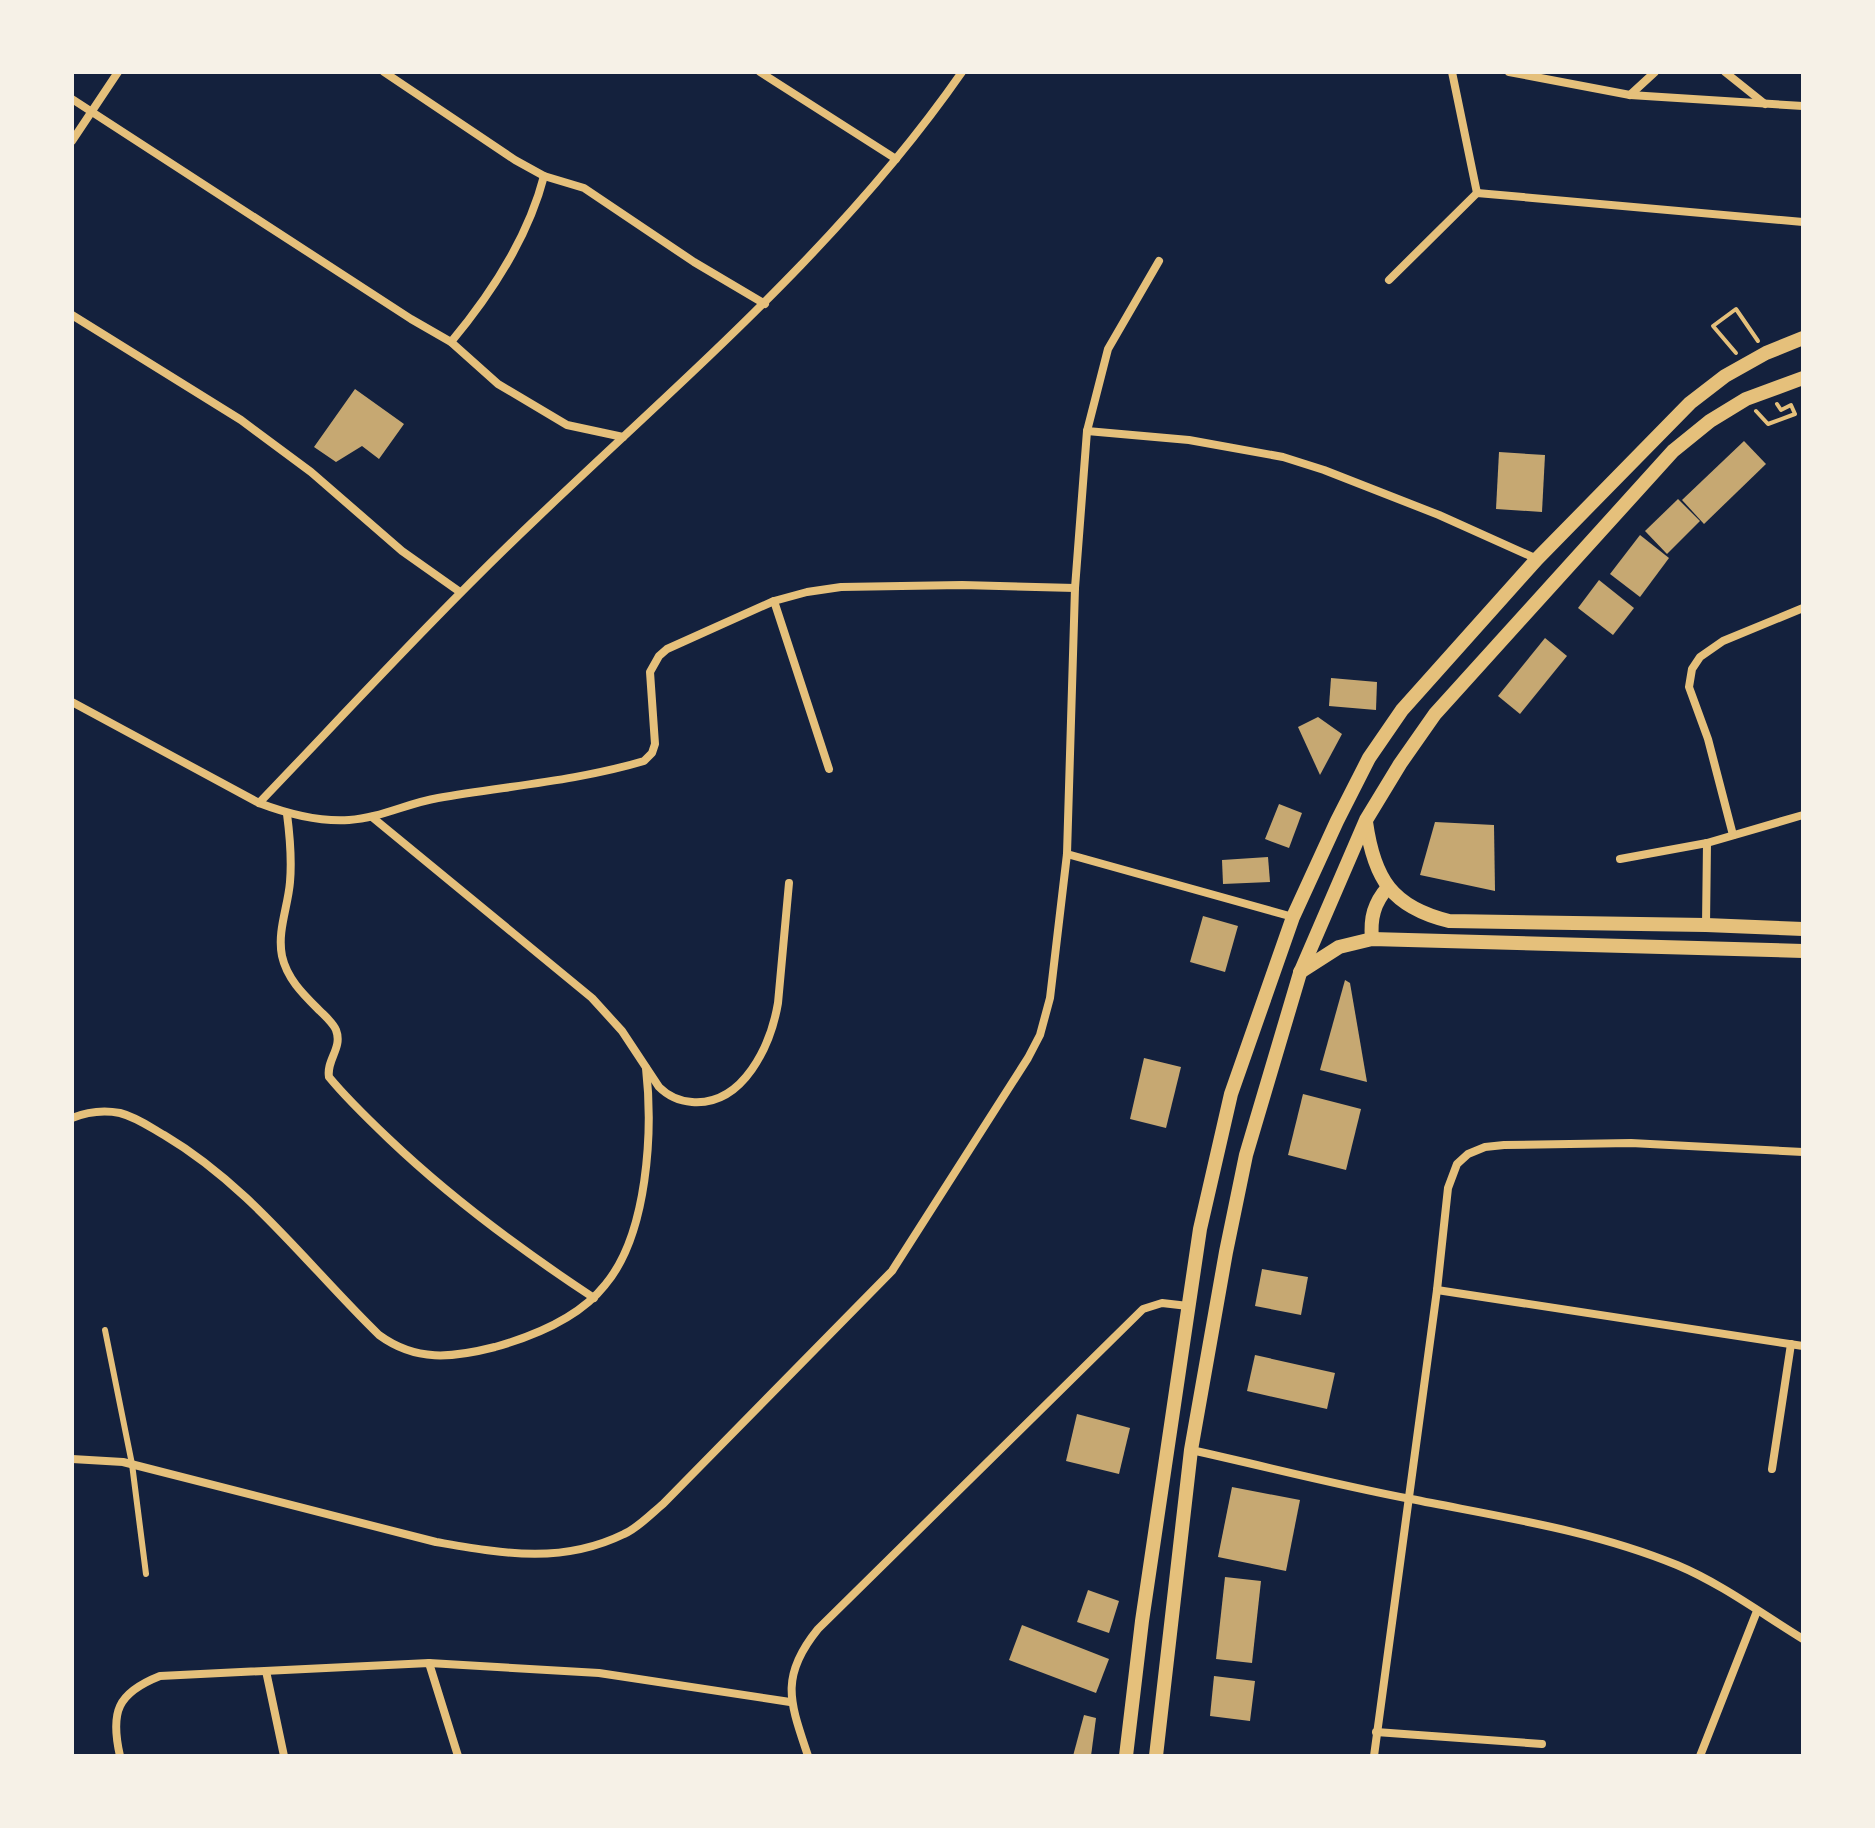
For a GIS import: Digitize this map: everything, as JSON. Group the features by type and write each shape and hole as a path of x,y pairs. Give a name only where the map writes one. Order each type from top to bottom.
{"street":[{"path":"72,141 118,72"},
{"path":"384,72 496,148 544,176 584,188 694,262 765,304"},
{"path":"760,72 896,159"},
{"path":"259,803 460,592 765,304 896,159 962,72"},
{"path":"1452,72 1477,193"},
{"path":"1509,72 1630,95 1803,106"},
{"path":"1630,95 1655,72"},
{"path":"1725,72 1766,104"},
{"path":"72,99 451,342 498,384 567,425 623,437"},
{"path":"451,342 516,250 537,202 544,176"},
{"path":"1389,280 1477,193 1803,222"},
{"path":"72,1459 132,1464 436,1542 481,1550 556,1555 626,1534 663,1504 892,1271 1028,1058 1040,1035 1050,998 1067,854 1075,588 1087,431 1108,349 1159,261"},
{"path":"72,315 241,420 311,472 402,551 460,592"},
{"path":"1126,1756 1142,1621 1200,1229 1231,1094 1293,917 1369,758 1402,710 1537,559 1690,403 1725,376 1766,353 1803,338"},
{"path":"1156,1756 1191,1450 1246,1155 1300,973 1366,820 1435,714 1673,451 1710,421 1746,399 1803,378"},
{"path":"1087,431 1189,440 1283,457 1439,515 1537,559"},
{"path":"72,702 259,803 287,814 329,820 372,817 437,798 533,785 644,761 655,744 650,672 659,656 667,649 774,601 841,587 962,585 1075,588"},
{"path":"774,601 829,769"},
{"path":"1733,835 1708,739 1689,687 1692,669 1700,657 1723,641 1803,608"},
{"path":"287,814 292,859 281,934 282,955 291,979 337,1033 337,1047 329,1061 329,1077 371,1122 448,1192 495,1230 594,1298"},
{"path":"1620,859 1707,843 1803,815"},
{"path":"372,817 592,998 622,1031 666,1094 685,1102 697,1103 730,1091 754,1067 767,1044 775,1020 789,883"},
{"path":"1366,820 1370,853 1388,887 1415,911 1457,922 1803,929"},
{"path":"1706,925 1707,843"},
{"path":"1067,854 1293,917"},
{"path":"1372,939 1373,910 1388,887"},
{"path":"1300,973 1339,947 1372,939 1803,951"},
{"path":"72,1118 91,1112 130,1116 184,1147 257,1205 369,1325 390,1343 403,1350 440,1357 478,1351 545,1328 580,1309 606,1285 624,1254 640,1198 649,1133 646,1068"},
{"path":"1374,1756 1451,1176 1457,1164 1468,1154 1485,1147 1631,1143 1803,1152"},
{"path":"1437,1290 1803,1346"},
{"path":"808,1756 790,1702 798,1658 808,1641 1143,1309 1162,1303 1188,1306"},
{"path":"1772,1469 1791,1344"},
{"path":"1191,1450 1408,1499 1524,1520 1633,1548 1680,1566 1718,1586 1803,1639"},
{"path":"1700,1756 1757,1611"},
{"path":"120,1756 115,1735 115,1714 126,1696 141,1683 160,1676 429,1663 599,1673 790,1702"},
{"path":"429,1663 458,1756"},
{"path":"266,1671 284,1756"},
{"path":"1376,1732 1542,1744"}],"lane":[{"path":"105,1330 132,1464 146,1574"}],"path":[{"path":"1713,326 1736,309 1766,353"},
{"path":"1768,424 1795,414 1791,405 1781,410"}],"building":[{"path":"355,389 404,424 379,459 362,446 336,462 314,447"},
{"path":"1744,441 1766,464 1704,524 1682,500"},
{"path":"1499,452 1545,455 1542,512 1496,509"},
{"path":"1678,499 1700,521 1667,554 1645,531"},
{"path":"1640,535 1669,558 1640,597 1610,574"},
{"path":"1599,580 1634,608 1613,635 1578,608"},
{"path":"1545,638 1567,656 1520,714 1498,696"},
{"path":"1331,678 1377,682 1376,710 1329,706"},
{"path":"1318,717 1342,734 1320,775 1298,727"},
{"path":"1279,804 1302,813 1289,848 1265,839"},
{"path":"1435,822 1494,825 1495,891 1420,875"},
{"path":"1268,857 1270,882 1223,884 1222,860"},
{"path":"1203,916 1238,926 1225,972 1190,962"},
{"path":"1345,980 1350,983 1367,1082 1320,1070"},
{"path":"1144,1058 1181,1067 1166,1128 1130,1119"},
{"path":"1303,1094 1361,1109 1346,1170 1288,1155"},
{"path":"1262,1269 1308,1277 1301,1315 1255,1306"},
{"path":"1255,1355 1335,1373 1327,1409 1247,1391"},
{"path":"1077,1414 1130,1428 1119,1474 1066,1461"},
{"path":"1232,1487 1300,1500 1286,1571 1218,1557"},
{"path":"1225,1577 1261,1581 1252,1663 1216,1659"},
{"path":"1088,1590 1119,1601 1109,1633 1077,1622"},
{"path":"1022,1625 1109,1659 1096,1693 1009,1660"},
{"path":"1214,1676 1255,1681 1250,1721 1210,1716"},
{"path":"1084,1715 1096,1718 1091,1756 1073,1756"}]}
